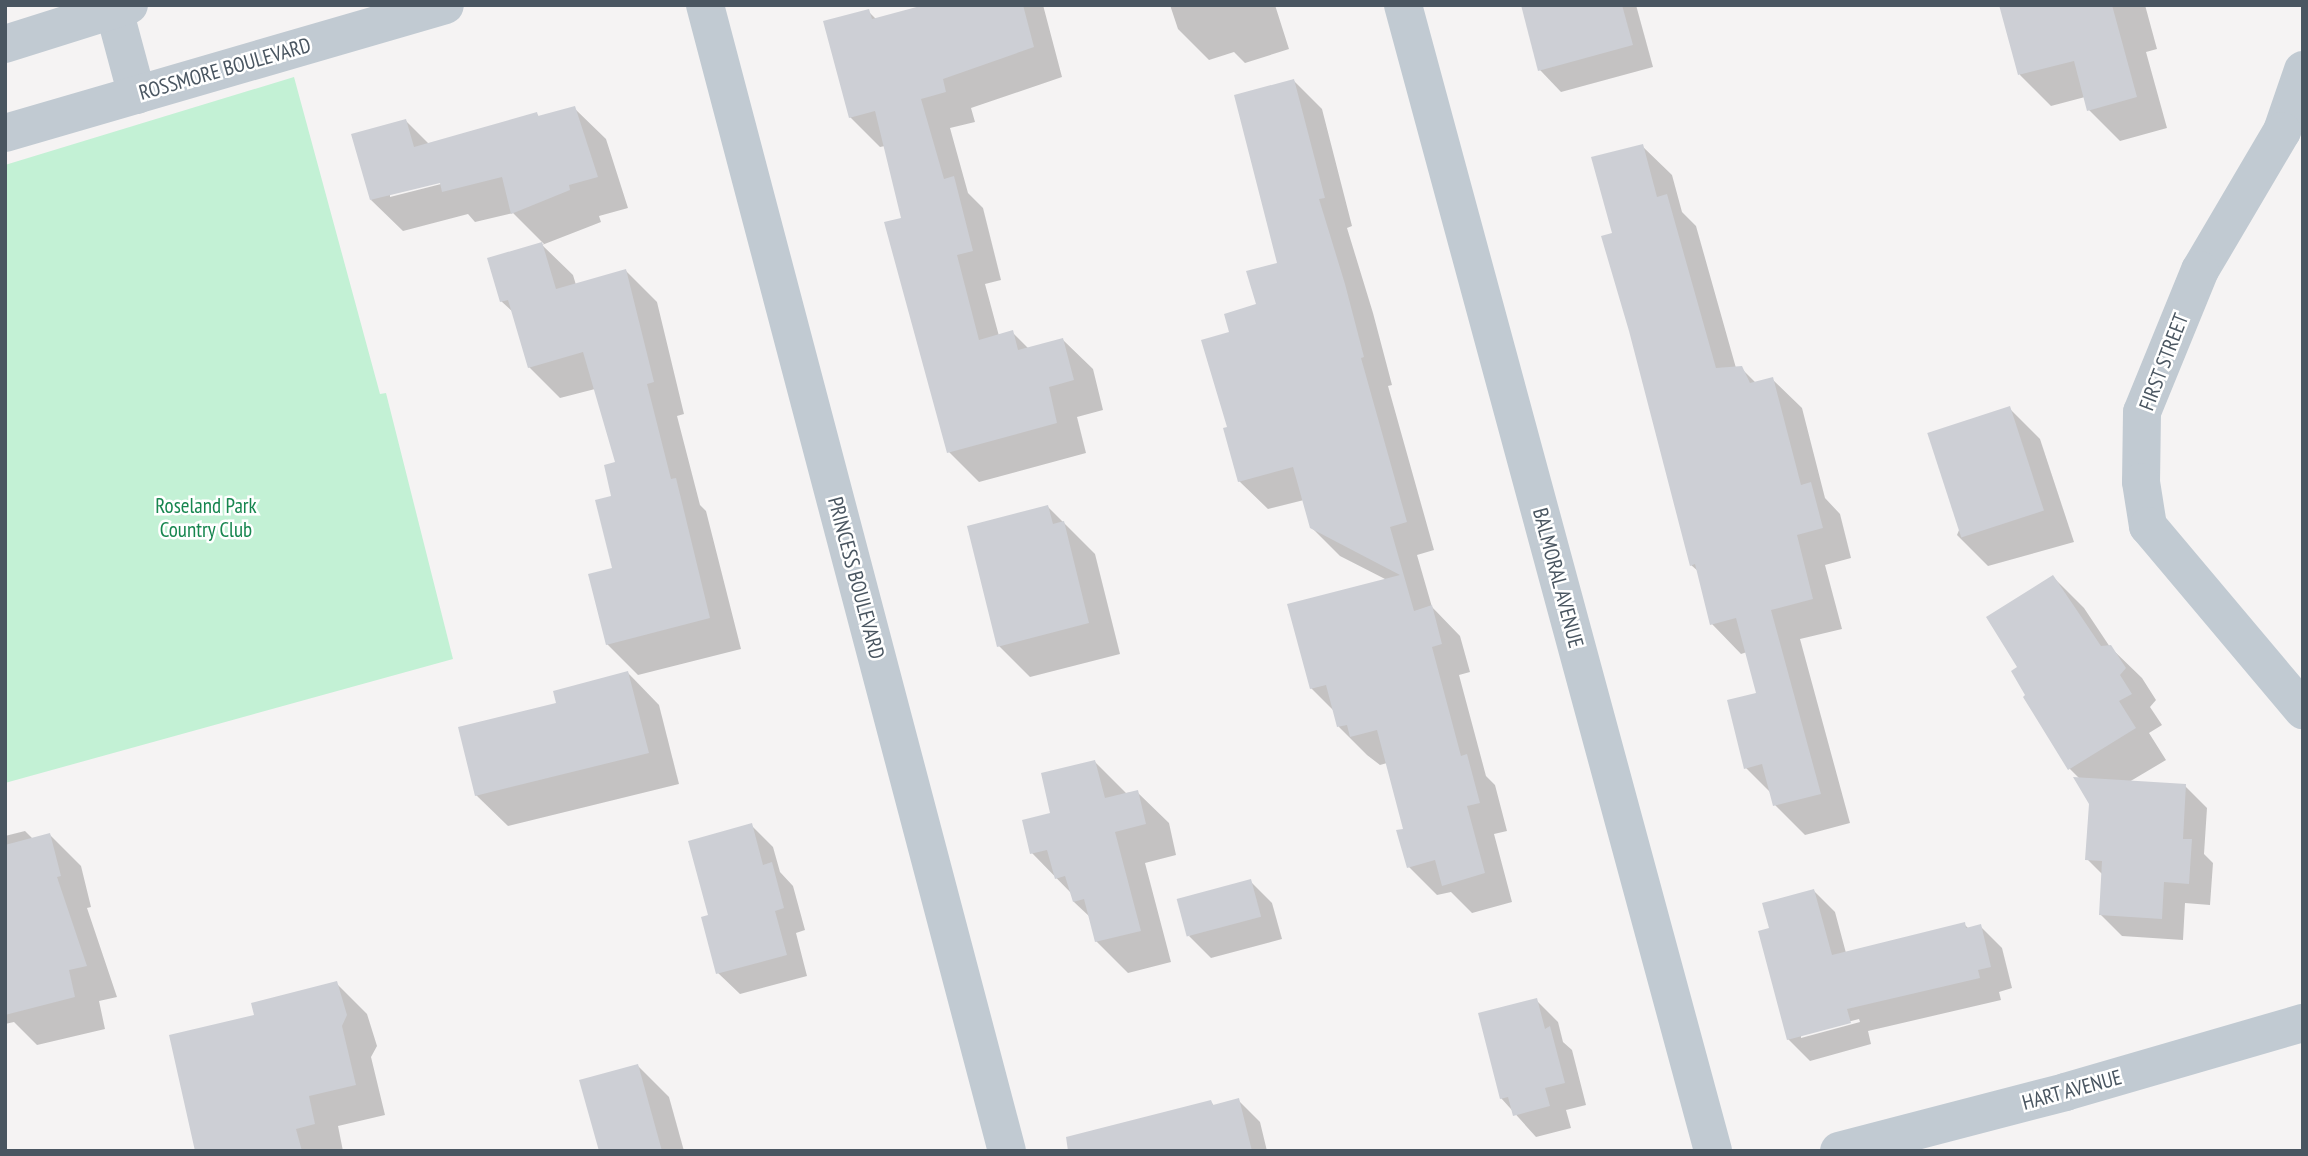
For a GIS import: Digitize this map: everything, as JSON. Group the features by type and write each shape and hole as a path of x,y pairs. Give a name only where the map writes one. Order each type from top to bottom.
{"street":[{"name":"ROSSMORE BOULEVARD","path":"5,133 445,5"},
{"name":"PRINCESS BOULEVARD","path":"705,5 1007,1151"},
{"name":"BALMORAL AVENUE","path":"1404,5 1713,1151"},
{"path":"5,44 121,8 137,95"},
{"name":"FIRST STREET","path":"2303,70 2282,131 2200,270 2143,412 2141,482 2148,526 2303,710"},
{"name":"HART AVENUE","path":"1839,1151 2065,1092 2303,1023"}],"green space":[{"name":"Roseland Park Country Club","path":"294,77 380,394 386,393 453,659 5,783 5,165"}],"building":[{"path":"924,5 1023,5 1034,47 943,79 946,92 921,99 944,179 954,176 973,251 957,255 979,340 1013,330 1018,350 1063,338 1074,380 1049,387 1057,423 947,453 884,222 901,218 875,111 849,118 823,21 869,9 872,19"},
{"path":"1521,5 1622,5 1633,45 1538,71"},
{"path":"1999,5 2112,5 2137,97 2087,111 2074,61 2018,75"},
{"path":"1294,79 1325,198 1319,199 1345,284 1364,357 1361,358 1407,522 1390,527 1414,611 1432,605 1442,644 1432,647 1461,756 1467,754 1480,803 1467,806 1485,873 1442,886 1435,860 1407,868 1396,830 1403,829 1377,730 1350,737 1347,725 1337,727 1326,685 1310,689 1287,604 1400,575 1310,528 1293,467 1238,482 1223,428 1227,427 1201,340 1229,332 1224,314 1256,304 1246,271 1277,263 1234,95"},
{"path":"575,106 598,177 569,185 570,190 511,214 502,177 442,192 440,183 370,200 351,134 406,119 414,147 537,112 538,116"},
{"path":"1643,144 1657,197 1667,194 1716,368 1742,366 1750,383 1773,377 1801,485 1811,482 1823,528 1797,535 1813,599 1771,610 1821,794 1773,806 1762,764 1744,769 1727,700 1756,693 1736,618 1710,625 1695,564 1690,566 1629,331 1601,236 1612,233 1591,157"},
{"path":"542,242 556,289 626,269 654,382 647,384 671,479 676,478 710,618 606,645 588,574 612,568 595,500 611,496 604,465 615,462 583,352 528,368 508,300 500,302 487,258"},
{"path":"2010,406 2044,511 1961,538 1927,433"},
{"path":"1048,505 1053,524 1064,521 1089,623 997,647 967,526"},
{"path":"2053,575 2101,646 2111,645 2126,668 2120,675 2132,694 2119,701 2136,728 2068,770 2023,697 2025,695 2011,671 2017,667 1986,617"},
{"path":"628,671 649,753 475,796 458,727 556,703 553,691"},
{"path":"1095,760 1105,798 1138,790 1146,824 1115,832 1141,931 1095,942 1084,899 1073,902 1065,876 1055,879 1047,850 1030,854 1022,820 1050,813 1041,773"},
{"path":"2073,777 2186,784 2183,839 2192,839 2189,884 2164,882 2162,919 2099,915 2102,861 2085,860 2089,804"},
{"path":"752,823 763,865 772,862 784,908 775,911 787,955 716,974 701,917 708,915 688,841"},
{"path":"50,833 61,876 57,877 87,966 69,970 75,997 5,1015 5,845"},
{"path":"1251,879 1261,917 1187,937 1177,899"},
{"path":"1814,889 1832,955 1965,922 1966,928 1981,924 1991,967 1978,970 1980,978 1847,1009 1851,1023 1787,1040 1758,931 1769,928 1762,903"},
{"path":"337,981 347,1015 342,1026 356,1085 309,1096 315,1124 296,1129 302,1151 195,1151 169,1035 254,1015 251,1003"},
{"path":"1537,998 1545,1029 1550,1026 1565,1083 1545,1088 1550,1106 1513,1116 1508,1097 1500,1099 1478,1013"},
{"path":"638,1064 662,1151 599,1151 579,1080"},
{"path":"1239,1098 1252,1151 1068,1151 1066,1137 1211,1100 1213,1105"}]}
